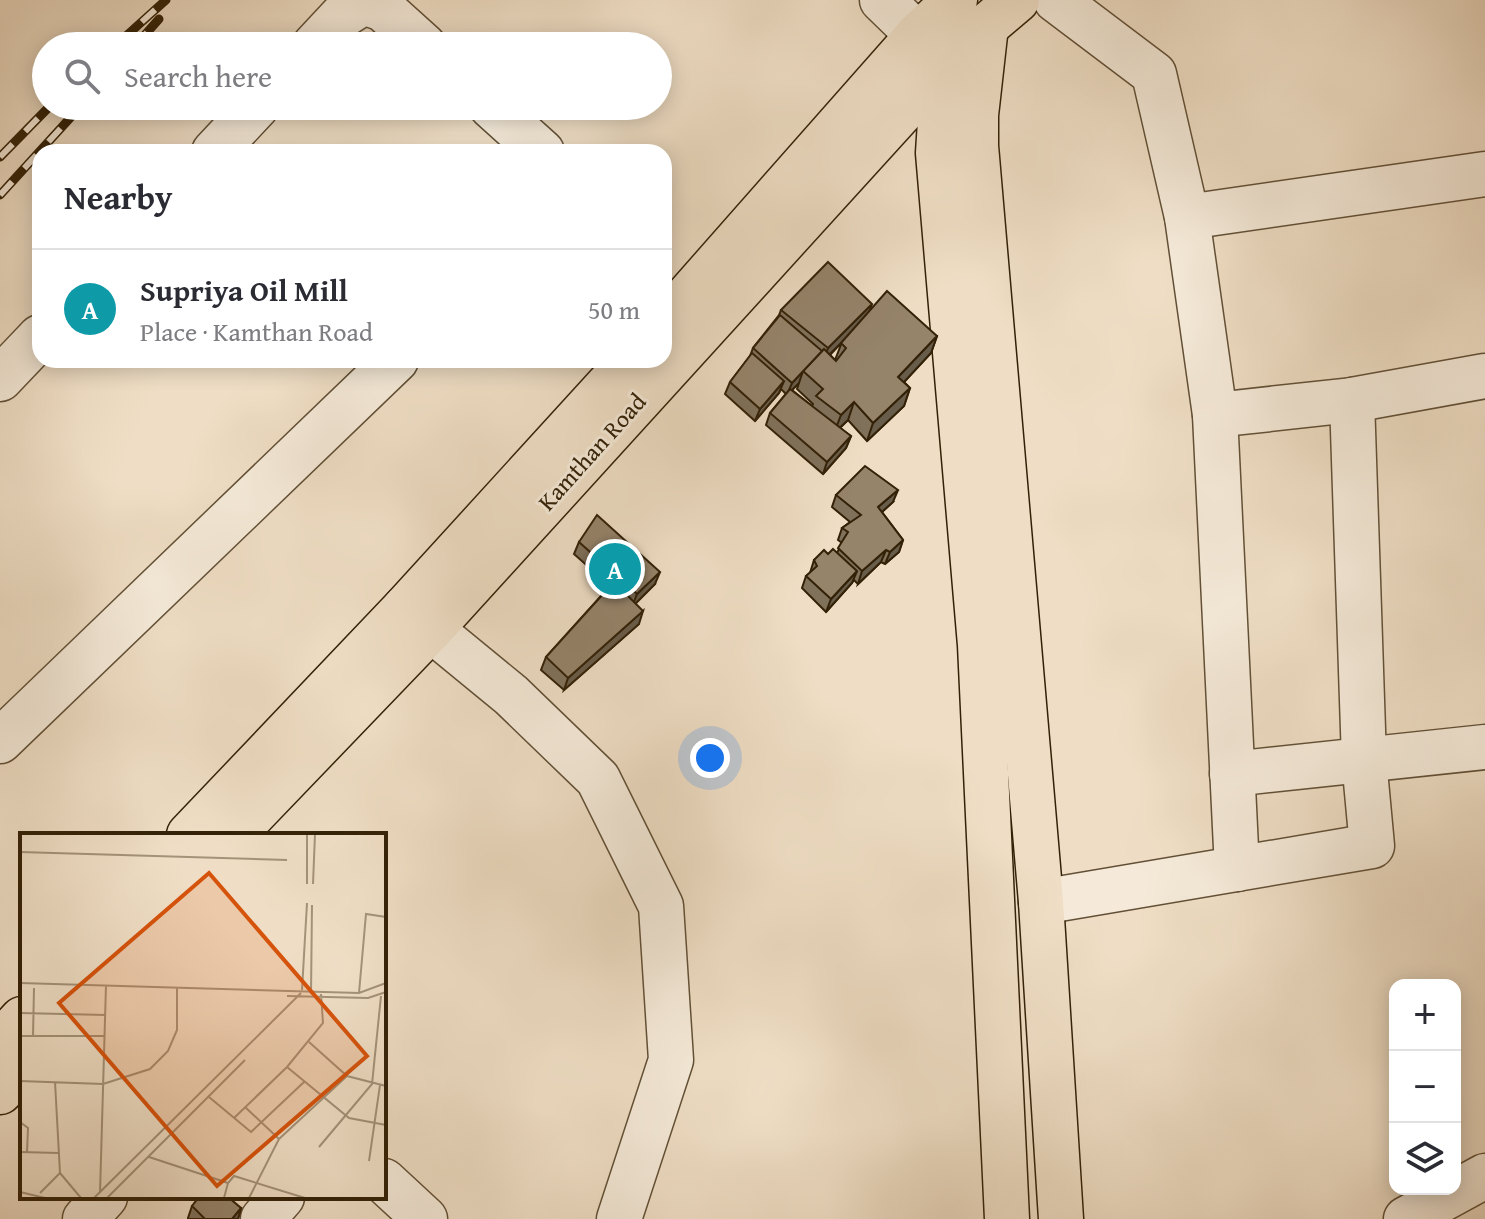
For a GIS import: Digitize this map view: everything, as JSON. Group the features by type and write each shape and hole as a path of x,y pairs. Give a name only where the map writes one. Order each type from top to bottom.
{"main road":[{"path":"672,314 918,35 979,7 976,146 1041,902 1061,1219"},
{"name":"Kamthan Road","path":"672,351 936,74 979,7"},
{"path":"918,35 936,74 940,122 939,169 980,645 1007,1219"},
{"name":"Kamthan Road","path":"235,833 624,368"},
{"name":"Kamthan Road","path":"191,833 418,618 656,368"},
{"path":"0,1043 20,1021"},
{"path":"0,1092 20,1070"}],"street":[{"path":"882,0 918,35"},
{"path":"1056,0 1154,74 1187,217 1215,415 1237,869"},
{"path":"327,32 342,16 364,2 383,9 408,32"},
{"path":"221,144 244,120"},
{"path":"507,120 533,144"},
{"path":"1187,217 1485,174"},
{"path":"0,379 32,345"},
{"path":"0,741 388,368"},
{"path":"1215,415 1352,400 1485,376"},
{"path":"1041,902 1372,846 1364,760 1352,400"},
{"path":"418,618 511,695 598,779 661,906 671,1060 619,1219"},
{"path":"1232,774 1485,747"},
{"path":"1406,1219 1485,1176"},
{"path":"386,1183 425,1219"},
{"path":"85,1219 103,1199"},
{"path":"263,1219 280,1199"}],"building":[{"path":"828,262 872,304 828,348 781,310"},
{"path":"887,291 937,336 898,377 910,388 873,423 854,402 841,415 816,396 823,389 803,371 824,349 836,361 846,348 841,343"},
{"path":"780,315 822,351 792,383 753,348"},
{"path":"752,353 784,381 760,409 730,382"},
{"path":"790,389 851,436 827,462 770,413"},
{"path":"865,466 898,490 878,507 903,540 862,571 838,548 848,532 842,528 861,515 836,495"},
{"path":"597,515 660,572 637,594 579,542"},
{"path":"833,549 857,571 831,599 806,576 817,566 814,560 824,550 828,554"},
{"path":"614,582 643,611 568,678 546,657"},
{"path":"197,1199 230,1199 241,1208 232,1219 205,1219 192,1206"}],"railway":[{"path":"131,32 166,0"},
{"path":"147,32 159,19"},
{"path":"0,157 36,120"},
{"path":"46,144 68,120"},
{"path":"0,195 32,160"}],"place":[{"name":"Supriya Oil Mill","path":"615,569"}]}
